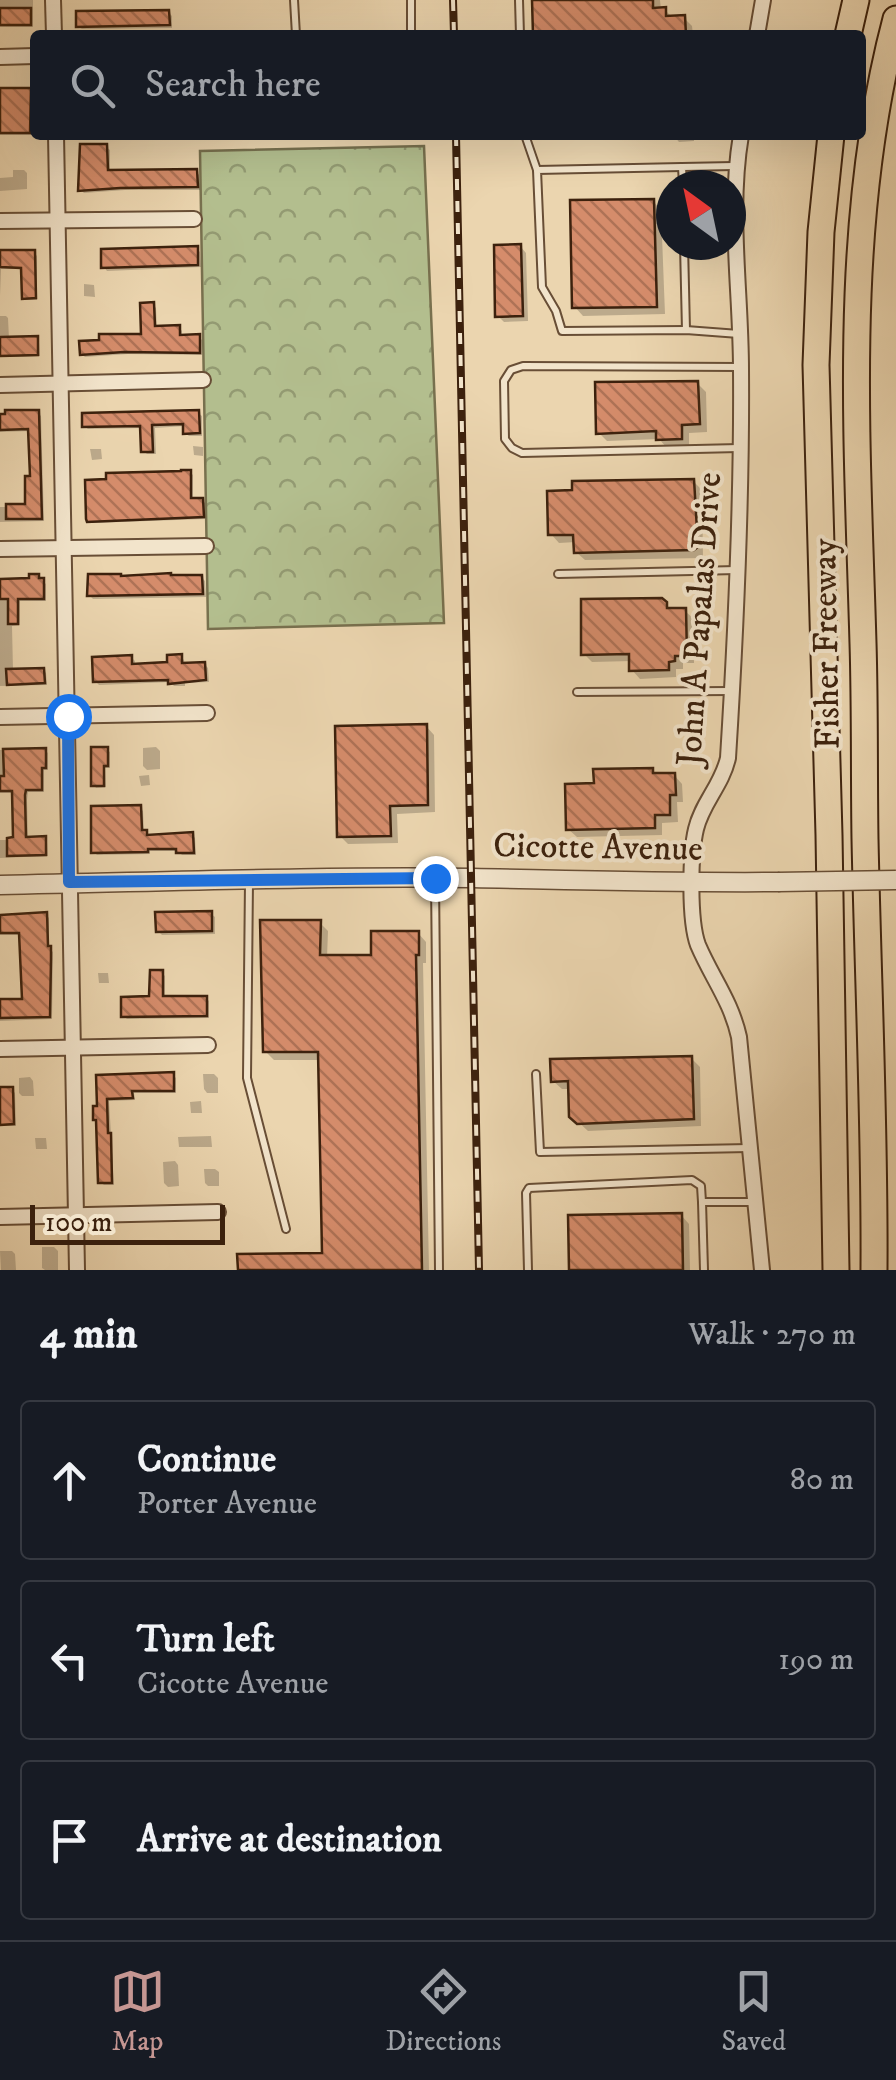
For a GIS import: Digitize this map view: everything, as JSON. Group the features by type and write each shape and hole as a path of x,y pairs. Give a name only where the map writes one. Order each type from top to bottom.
{"highway":[{"path":"849,30 856,0"},
{"name":"Fisher Freeway","path":"874,1270 875,1172 855,368 860,242 876,110 896,19"},
{"path":"876,110 896,68"},
{"name":"Fisher Freeway","path":"831,140 820,232 816,365 836,1270"}],"street":[{"path":"53,0 54,30"},
{"path":"758,30 763,0"},
{"path":"0,57 30,56"},
{"path":"56,140 77,1270"},
{"name":"John A Papalas Drive","path":"740,140 736,166 740,448 728,758 695,830 691,914 695,936 734,1014 739,1037 762,1270"},
{"path":"0,221 194,219"},
{"path":"0,385 203,380"},
{"path":"0,550 206,546"},
{"path":"0,716 208,713"},
{"name":"Cicotte Avenue","path":"0,884 435,878 896,880"},
{"path":"0,1049 208,1045"},
{"path":"0,1217 218,1212"}],"lane":[{"path":"294,0 296,30"},
{"path":"411,30 412,0"},
{"path":"519,0 520,30"},
{"path":"526,140 537,170 542,287 562,331 686,330 740,334"},
{"path":"682,166 682,170"},
{"path":"537,170 736,166"},
{"path":"684,260 686,330"},
{"path":"740,448 522,453 505,439 504,381 510,370 523,366 741,367"},
{"path":"558,574 737,570"},
{"path":"577,692 732,691"},
{"path":"435,878 438,1270"},
{"path":"249,880 247,1078 286,1229"},
{"path":"536,1074 540,1152 751,1148"},
{"path":"528,1270 529,1188 692,1180 701,1186 704,1270"},
{"path":"702,1202 756,1202"}],"green space":[{"path":"424,146 444,623 208,629 200,151"}],"building":[{"path":"532,0 653,0 653,8 666,7 666,16 685,15 686,30 533,30"},
{"path":"0,8 31,8 31,25 0,25"},
{"path":"169,10 170,25 76,27 76,11"},
{"path":"0,88 30,88 30,133 0,133"},
{"path":"80,144 107,144 108,170 197,169 198,187 78,191"},
{"path":"654,199 657,307 572,308 570,200"},
{"path":"521,244 523,316 495,317 494,245"},
{"path":"198,246 198,265 101,268 101,249"},
{"path":"0,250 35,250 36,298 22,299 21,268 0,267"},
{"path":"154,302 155,326 180,325 180,335 200,334 200,353 80,355 79,341 99,340 99,334 141,334 140,303"},
{"path":"38,336 38,355 0,356 0,337"},
{"path":"698,381 700,424 682,425 682,439 656,440 656,431 596,434 595,382"},
{"path":"5,410 39,410 42,519 6,519 6,504 25,504 25,476 30,476 28,429 0,430 0,414 5,414"},
{"path":"199,410 200,433 183,434 183,424 152,425 153,452 141,452 140,426 82,427 82,413"},
{"path":"191,470 191,498 203,498 204,517 87,522 85,480 106,479 106,473"},
{"path":"694,479 698,547 694,550 574,553 573,535 548,535 547,491 572,490 572,481"},
{"path":"29,574 44,578 44,599 18,599 18,624 8,624 8,599 0,599 0,579 29,578"},
{"path":"88,574 202,575 203,594 87,596"},
{"path":"662,598 667,608 686,608 687,656 675,656 675,661 669,662 669,670 629,671 629,654 581,655 581,599"},
{"path":"182,654 182,663 205,662 206,680 168,684 168,680 93,682 92,657 132,655 132,664 167,662 167,655"},
{"path":"44,668 45,683 7,685 6,669"},
{"path":"427,724 428,805 390,806 391,836 337,837 335,726"},
{"path":"91,747 108,747 104,786 91,786"},
{"path":"46,748 42,790 26,790 25,795 26,837 46,836 46,855 7,856 7,838 13,837 12,791 0,791 3,749"},
{"path":"653,768 653,773 675,773 676,795 670,795 670,815 655,815 655,828 566,830 565,784 594,783 593,769"},
{"path":"141,805 142,830 147,830 147,835 193,832 194,853 148,849 91,853 91,806"},
{"path":"212,911 212,931 156,932 155,912"},
{"path":"47,912 51,946 50,1017 0,1018 0,999 22,999 19,933 0,933 0,915"},
{"path":"260,920 321,920 320,955 371,955 371,931 419,931 416,955 422,1270 238,1270 237,1254 322,1253 318,1052 263,1052"},
{"path":"150,970 163,970 163,996 207,996 207,1016 121,1017 121,997 149,996"},
{"path":"692,1056 694,1119 577,1124 569,1117 568,1081 551,1082 550,1059"},
{"path":"174,1072 174,1091 132,1091 133,1098 107,1099 112,1183 98,1183 93,1120 93,1106 97,1106 96,1075"},
{"path":"0,1087 13,1087 14,1124 0,1125"},
{"path":"682,1213 683,1270 569,1270 568,1215"}],"railway":[{"path":"453,0 454,30"},
{"path":"456,140 479,1270"}],"route":[{"path":"68,716 69,882 435,878"}]}
